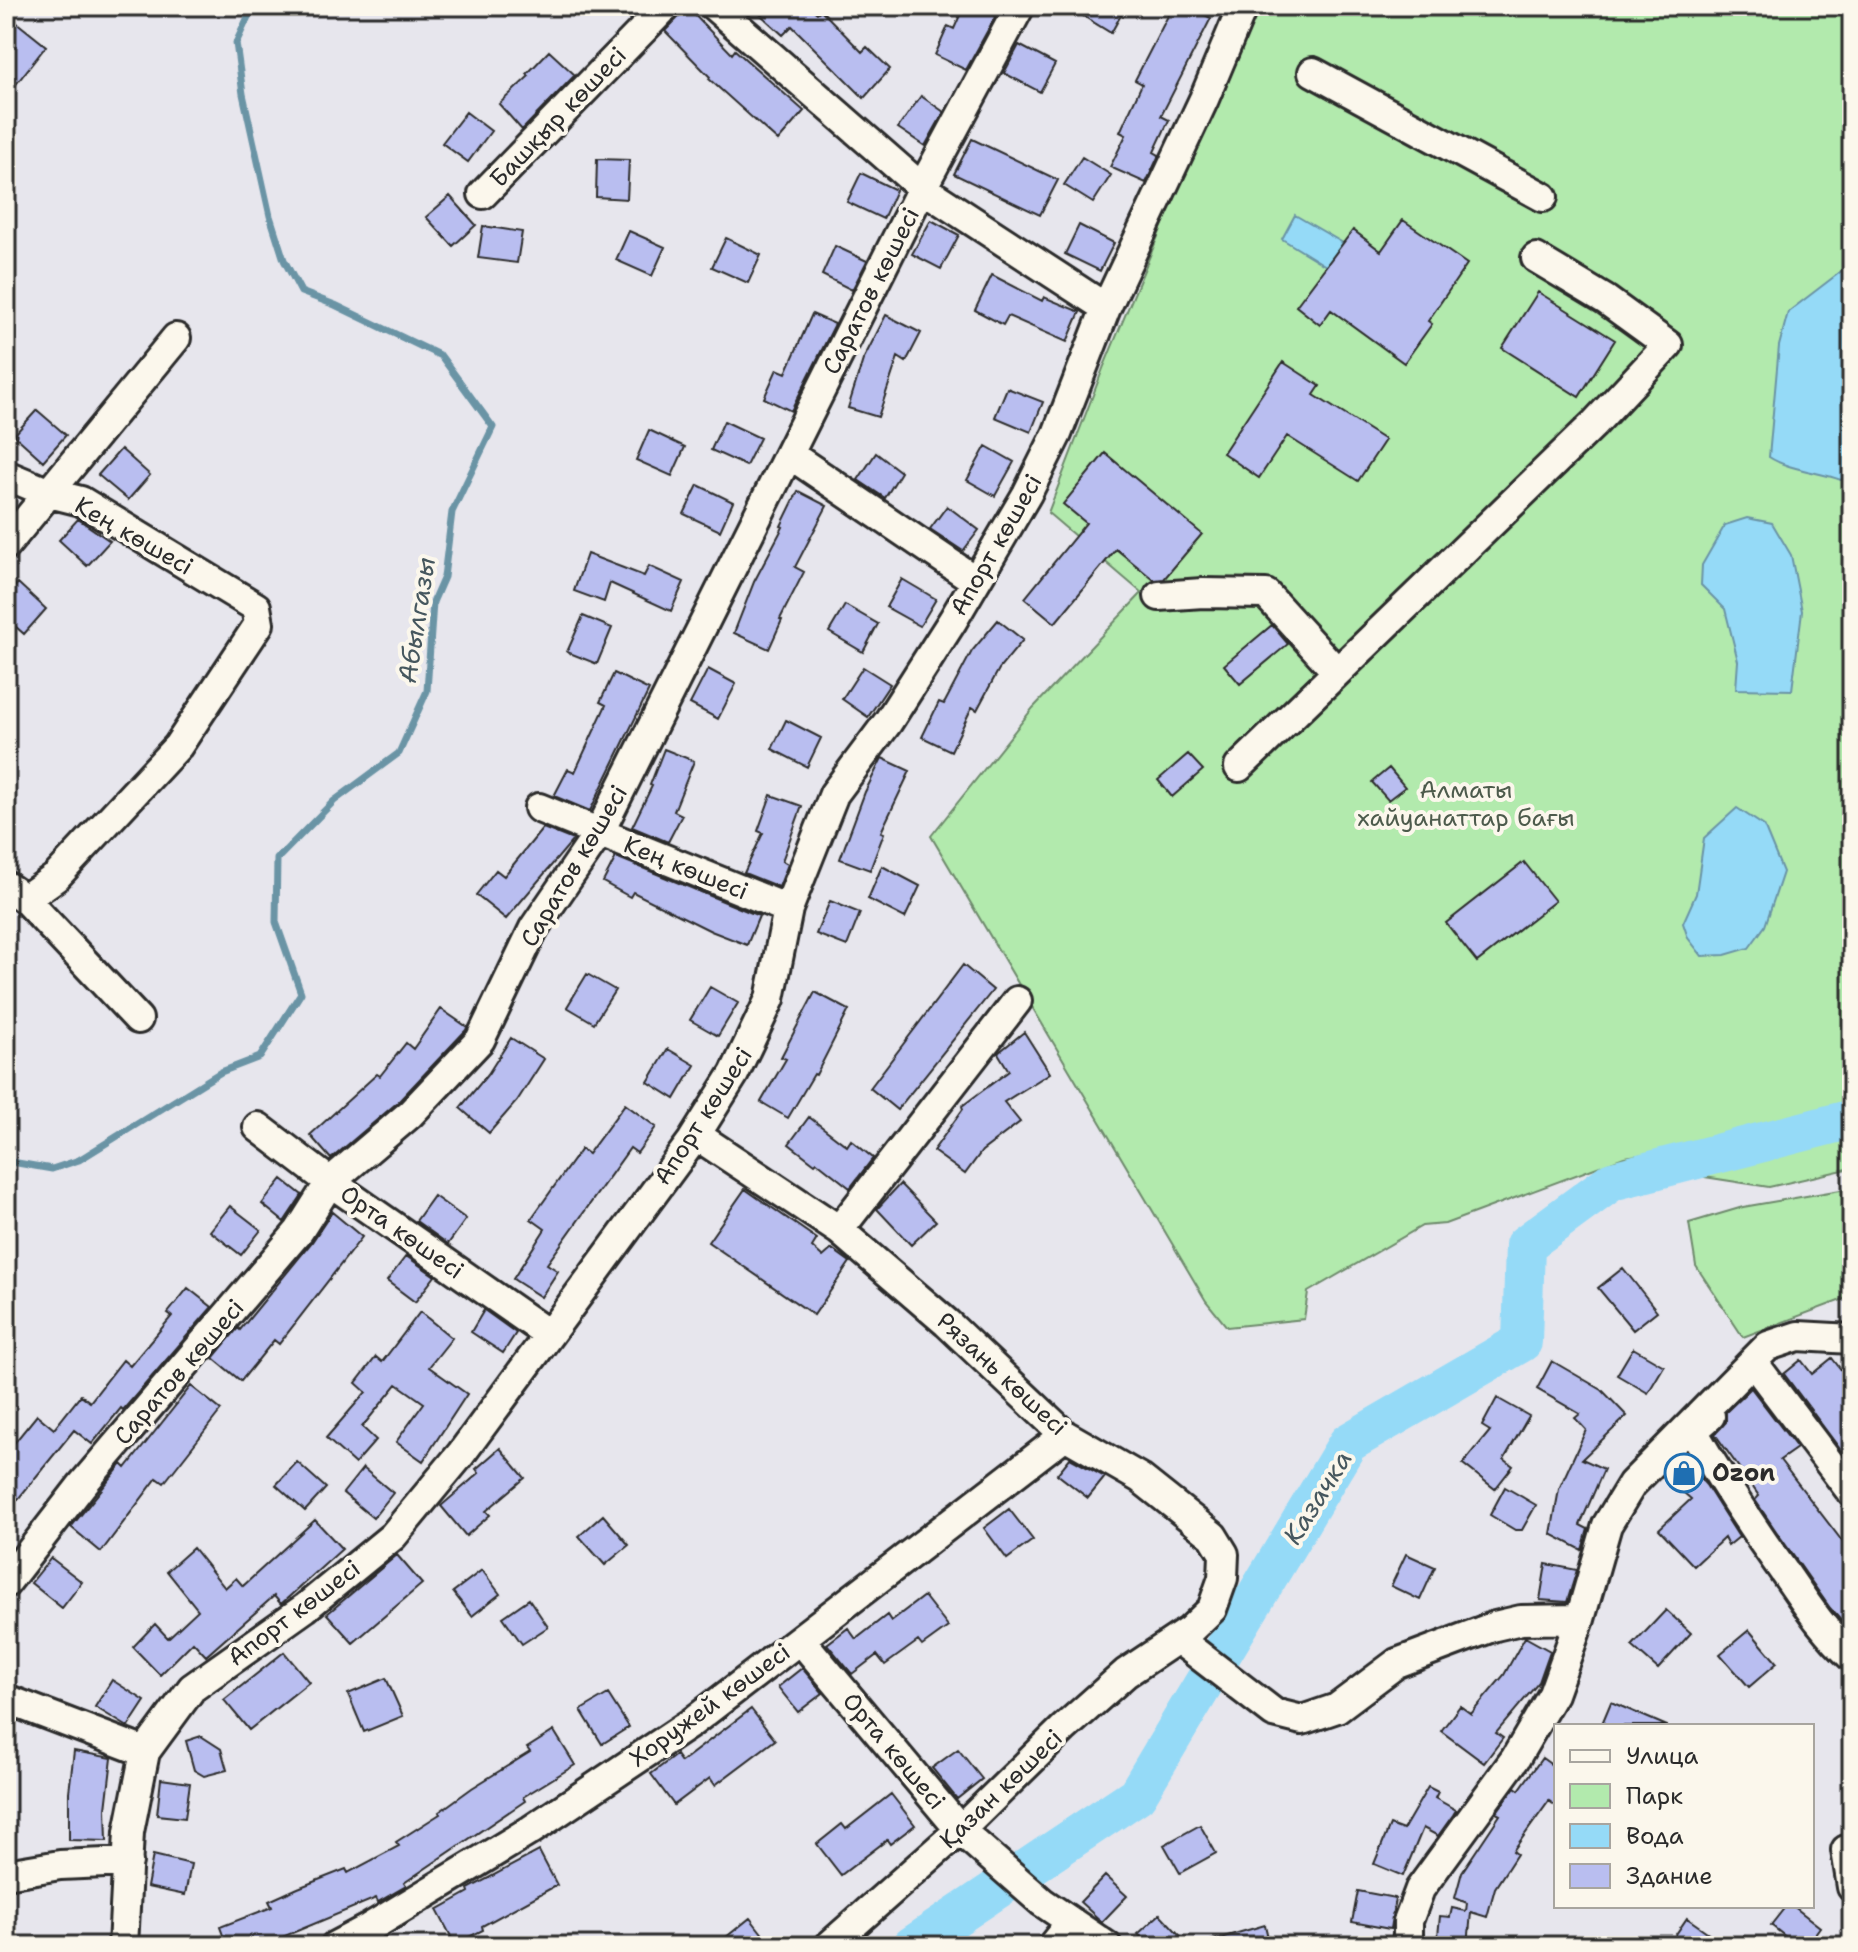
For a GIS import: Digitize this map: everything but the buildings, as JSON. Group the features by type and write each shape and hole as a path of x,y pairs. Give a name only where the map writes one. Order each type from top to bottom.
{"street":[{"name":"Башқыр көшесі","path":"483,194 666,6"},
{"path":"714,6 922,188 1106,308"},
{"name":"Саратов көшесі","path":"8,1574 299,1231 330,1182 410,1114 480,1040 534,928 599,833 922,188 1020,6"},
{"name":"Апорт көшесі","path":"123,1946 129,1832 145,1752 192,1688 305,1608 393,1536 461,1454 696,1135 734,1074 770,999 788,909 834,794 888,722 1027,494 1057,434 1106,308 1204,99 1243,6"},
{"path":"1313,72 1543,197"},
{"path":"1239,767 1594,424 1668,345 1606,300 1536,258"},
{"path":"6,545 176,338"},
{"path":"789,454 976,581"},
{"name":"Кең көшесі","path":"6,475 49,493 81,501 256,607 259,624 178,746 56,877 15,893"},
{"path":"1159,596 1266,594 1337,672"},
{"name":"Кең көшесі","path":"539,808 788,909"},
{"path":"15,893 138,1019"},
{"path":"839,1230 1017,1001"},
{"name":"Орта көшесі","path":"258,1127 330,1182 548,1334"},
{"name":"Рязань көшесі","path":"696,1135 839,1230 947,1323 1065,1435 1140,1478 1213,1536 1224,1554 1223,1578 1212,1609 1184,1644"},
{"path":"1852,1339 1798,1336 1768,1346 1756,1365 1693,1431 1740,1510 1830,1638 1852,1657"},
{"path":"1756,1365 1851,1492"},
{"path":"1408,1946 1408,1921 1420,1889 1515,1759 1553,1694 1580,1619 1607,1525 1632,1484 1756,1365"},
{"name":"Хоружей көшесі","path":"335,1946 531,1830 691,1723 1065,1435"},
{"path":"1184,1644 1274,1713 1302,1720 1337,1708 1397,1663 1495,1626 1521,1620 1580,1619"},
{"name":"Орта көшесі","path":"800,1639 965,1834 1034,1896 1107,1946"},
{"name":"Қазан көшесі","path":"829,1946 965,1834 1064,1728 1126,1673 1184,1644"},
{"path":"6,1699 145,1752"},
{"path":"1846,1850 1852,1887"},
{"path":"6,1874 60,1865 128,1862"},
{"path":"1052,1946 1071,1922"}],"green space":[{"name":"Алматы хайуанаттар бағы","path":"1254,6 1852,6 1852,1168 1769,1187 1666,1171 1645,1154 1624,1157 1445,1224 1422,1226 1308,1292 1304,1319 1227,1327 1206,1301 931,836 1033,708 1142,593 1048,513 1104,366"},
{"path":"1852,1188 1852,1296 1743,1337 1696,1266 1689,1223 1743,1207"}],"water":[{"path":"1295,215 1343,243 1326,266 1282,239"},
{"path":"1852,263 1852,474 1841,480 1769,457 1779,346 1788,312"},
{"path":"1747,518 1772,523 1791,555 1802,611 1792,690 1736,689 1738,661 1725,609 1701,585 1702,565 1725,525"},
{"path":"1737,808 1764,826 1783,872 1765,926 1749,948 1725,955 1702,956 1688,938 1683,923 1696,894 1704,838"}],"waterway":[{"name":"Абылгазы","path":"6,1161 52,1169 79,1160 221,1072 260,1057 301,993 276,922 277,859 334,801 399,753 427,691 433,602 444,577 452,512 493,427 441,356 301,292 284,260 270,216 243,94 236,43 253,6"},
{"name":"Казачка","path":"912,1946 1137,1795 1348,1443 1522,1342 1525,1245 1612,1181 1852,1119"}],"place":[{"name":"Ozon","path":"1684,1473"}]}
